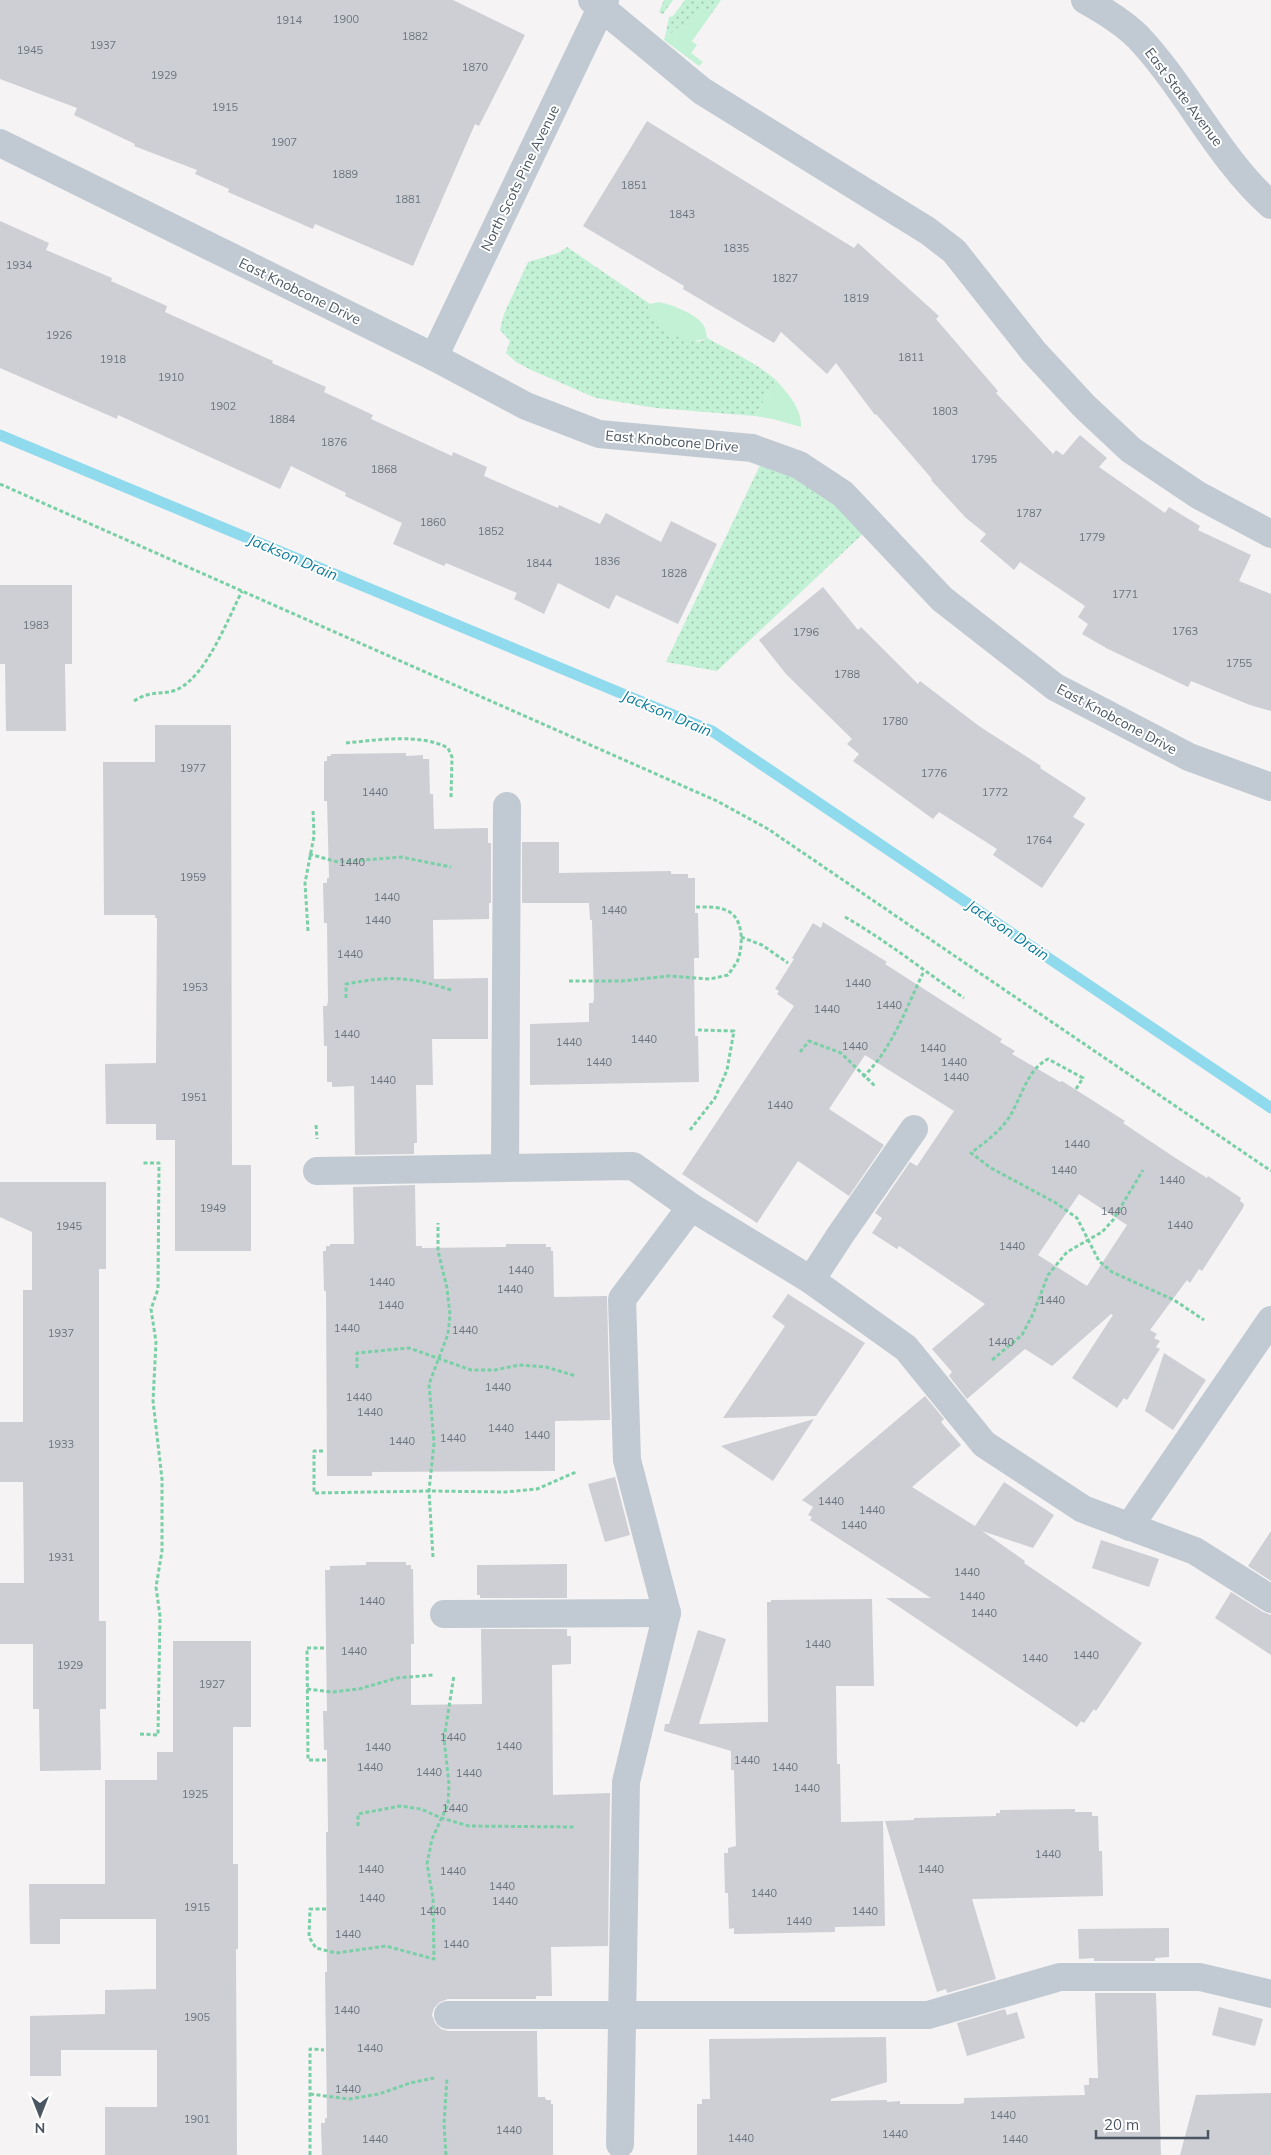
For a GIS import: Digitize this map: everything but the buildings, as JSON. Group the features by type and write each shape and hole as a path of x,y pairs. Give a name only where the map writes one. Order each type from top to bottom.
{"street":[{"name":"East State Avenue","path":"1085,0 1137,36 1170,74 1250,186 1271,205"},
{"name":"North Scots Pine Avenue","path":"434,357 599,3"},
{"path":"599,3 702,91 935,236 954,251 1034,352 1084,406 1131,450 1198,495 1271,534"},
{"name":"East Knobcone Drive","path":"0,143 434,357 526,406 599,434 752,448 798,465 843,494 942,599 1055,687 1189,757 1271,787"},
{"path":"505,1168 507,806"},
{"path":"811,1280 914,1129"},
{"path":"317,1171 633,1166 691,1207 811,1280 906,1348 984,1444 1083,1509 1195,1551 1271,1599"},
{"path":"622,2151 626,1782 667,1613 627,1460 622,1299 691,1207"},
{"path":"1129,1527 1271,1320"},
{"path":"444,1614 667,1613"},
{"path":"448,2015 623,2017 928,2015 1060,1977 1200,1977 1271,1994"}],"path":[{"path":"0,484 718,801 768,829 1271,1171"},
{"path":"134,701 145,694 176,691 190,683 201,669 242,591"},
{"path":"346,743 389,739 437,742 448,748 452,757 451,798"},
{"path":"308,932 304,883 314,836 313,810"},
{"path":"310,854 338,862 401,857 451,867"},
{"path":"569,981 622,981 669,976 710,979 728,975 738,960 741,937 739,923 731,913 712,906 696,906"},
{"path":"845,916 878,936 964,998"},
{"path":"741,937 762,945 788,963"},
{"path":"863,1077 879,1062 924,971"},
{"path":"346,998 346,984 368,980 398,978 422,980 451,990"},
{"path":"690,1130 715,1098 727,1070 734,1031 698,1030"},
{"path":"800,1052 809,1041 841,1053 863,1077 876,1087"},
{"path":"1076,1089 1083,1078 1048,1059 1037,1065 1010,1117 991,1137 971,1153 991,1168 1056,1203 1077,1218 1099,1261 1112,1272 1174,1300 1204,1320"},
{"path":"316,1125 317,1142"},
{"path":"140,1734 158,1736 160,1616 156,1586 162,1551 162,1479 153,1401 156,1342 151,1308 158,1289 159,1163 142,1163"},
{"path":"992,1360 1022,1335 1033,1314 1048,1275 1067,1252 1102,1232 1113,1220 1143,1170"},
{"path":"433,1557 430,1490 434,1442 429,1384 448,1334 450,1315 447,1288 438,1251 438,1223"},
{"path":"357,1368 357,1353 409,1348 471,1370 495,1370 519,1365 546,1367 576,1376"},
{"path":"323,1451 314,1451 314,1493 430,1490 506,1492 537,1489 576,1472"},
{"path":"324,1648 307,1648 308,1760 326,1760"},
{"path":"307,1689 334,1692 359,1689 397,1678 433,1675"},
{"path":"326,1909 310,1909 309,1937 316,1948 336,1953 386,1946 434,1959 433,1898 427,1864 432,1839 448,1797 449,1784 444,1739 454,1675"},
{"path":"358,1826 358,1814 400,1806 421,1809 441,1818 469,1826 575,1827"},
{"path":"310,2155 310,2049 324,2050"},
{"path":"310,2094 349,2099 379,2094 410,2083 434,2078"},
{"path":"446,2155 444,2124 447,2078"}],"green space":[{"path":"664,0 673,0 663,14 659,12"},
{"path":"685,0 721,0 712,13 703,7 688,26 677,28 671,34 666,33 669,17 673,16"},
{"path":"703,7 712,13 692,41 697,45 691,53 703,62 699,66 664,40 666,33 671,34 677,28 688,26"},
{"path":"567,247 650,304 647,311 698,342 707,338 751,362 776,380 755,416 656,408 596,398 516,362 506,353 510,341 500,330 504,314 528,262 558,253"},
{"path":"659,302 678,308 696,318 704,326 707,338 690,340 673,335 666,330 647,311 650,304"},
{"path":"776,380 796,407 801,420 801,427 755,416"},
{"path":"764,457 869,528 717,671 666,662"}],"waterway":[{"name":"Jackson Drain","path":"0,435 712,731 1271,1108"}]}
